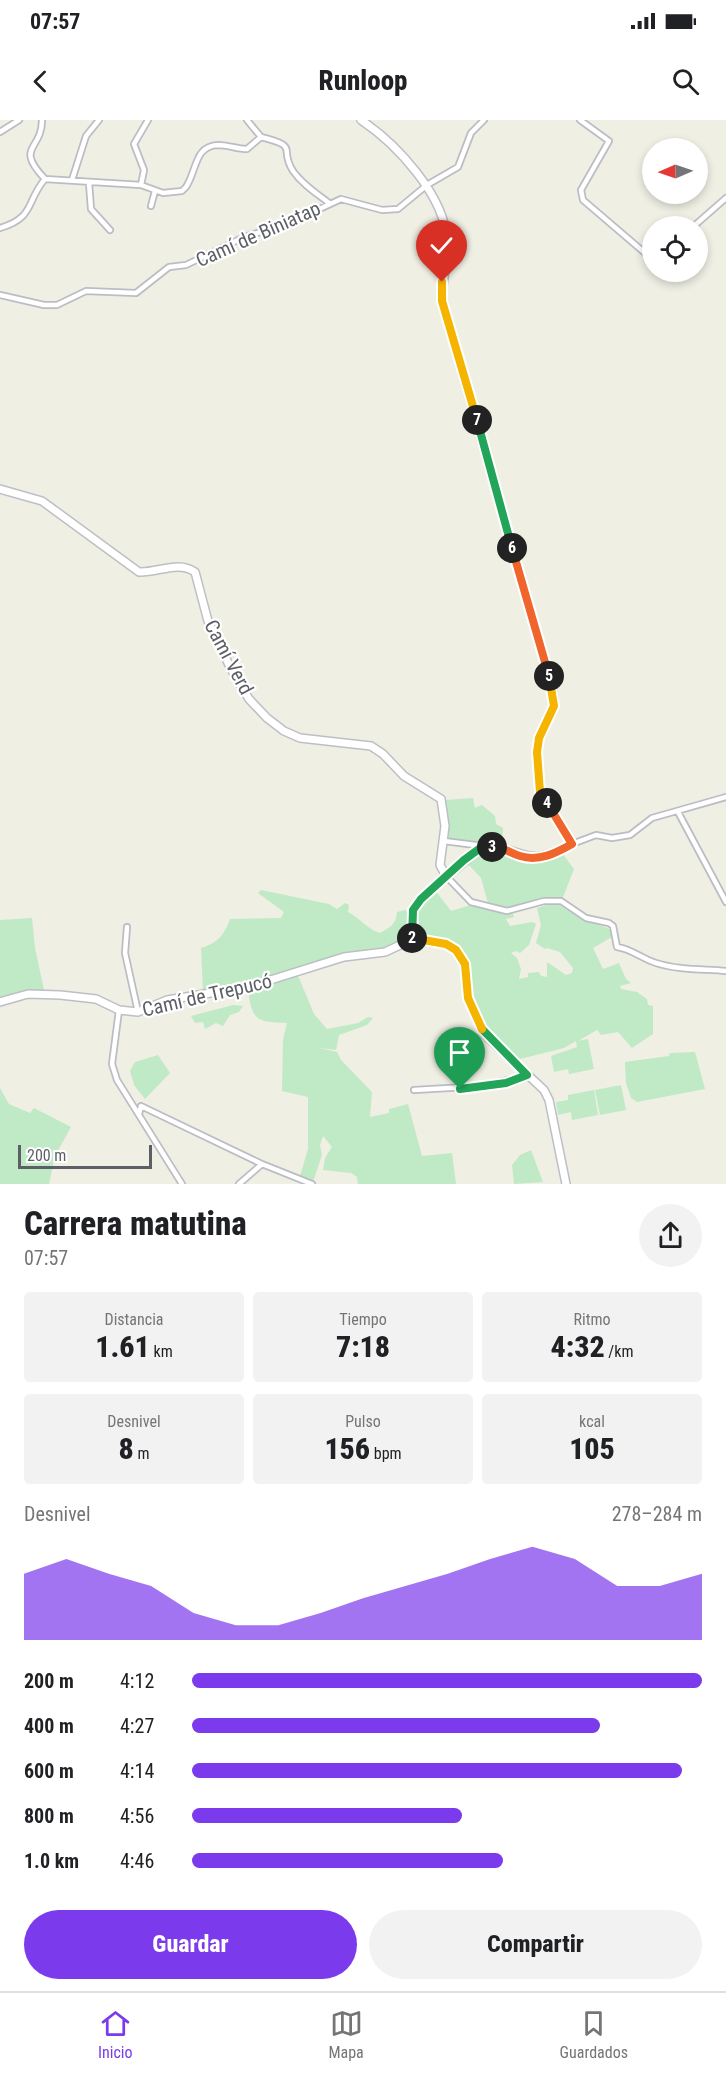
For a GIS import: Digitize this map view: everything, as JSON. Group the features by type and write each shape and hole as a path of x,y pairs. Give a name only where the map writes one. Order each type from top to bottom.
{"street":[{"path":"0,132 19,120"},
{"path":"42,120 42,127 31,149 30,159 33,167 45,179 141,185 164,193 182,191 191,180 201,151 206,147 218,145 247,149 261,137"},
{"path":"72,180 86,136 99,120"},
{"path":"141,185 144,170 134,144 148,120"},
{"path":"247,120 261,137 282,142 288,150 291,169 305,185 329,203"},
{"path":"361,120 375,129 427,185 436,199 447,235 442,301 553,692 554,706 539,738 537,752 540,792 572,844"},
{"name":"Camí de Biniatap","path":"0,295 44,305 57,305 86,291 136,292 169,267 186,265 244,237 287,224 341,199 391,211 398,209 427,185 458,167 471,133 484,120"},
{"path":"580,120 609,141 581,190 583,200 642,250"},
{"path":"0,228 19,221 27,214 45,179"},
{"path":"89,183 91,209 110,230"},
{"path":"151,206 155,191"},
{"path":"705,216 726,198"},
{"name":"Camí Verd","path":"0,489 42,501 139,572 172,566 189,568 195,572 208,621 231,669 249,699 267,718 300,738 357,743 383,754 404,776 441,799 444,841 440,865 446,876"},
{"path":"444,841 502,847 521,856 537,858 556,853 596,835 612,838 630,835 652,818 726,797"},
{"path":"678,812 726,902"},
{"path":"483,846 421,899 413,910 411,940 446,944 456,950 465,964 468,998 484,1034 544,1090 549,1100 566,1184"},
{"path":"446,876 471,902 481,906 514,912 544,901 561,901 586,918 609,923 613,926 617,947 627,948 652,962 669,967 726,971"},
{"path":"127,927 126,963 138,1012"},
{"name":"Camí de Trepucó","path":"0,1002 28,994 51,994 96,999 119,1010 138,1012 167,1000 248,987 344,957 384,952 411,940"},
{"path":"119,1010 112,1064 117,1080 182,1184"},
{"path":"414,1090 484,1086 527,1075"},
{"path":"138,1114 141,1106 262,1164 312,1184"},
{"path":"239,1184 262,1164"}],"green space":[{"path":"473,798 475,808 482,805 495,816 496,824 503,828 502,844 449,840 445,800"},
{"path":"484,849 531,859 562,853 574,869 562,900 539,900 511,910 488,903 481,878 467,863"},
{"path":"261,890 329,904 337,909 345,903 349,905 348,912 380,933 394,923 397,912 405,910 411,915 404,938 384,949 340,954 245,986 203,991 201,948 220,938 230,919 281,918 284,912 258,893"},
{"path":"435,890 451,911 471,905 513,913 514,917 506,919 510,926 532,922 536,924 529,945 520,953 516,951 511,953 517,958 521,969 519,979 528,977 528,973 539,972 541,976 547,977 547,962 566,975 572,973 573,968 560,952 545,949 536,943 541,925 537,908 549,904 559,905 580,918 610,929 612,937 593,948 603,969 619,963 626,979 631,983 620,986 621,989 637,992 647,999 648,1005 653,1006 653,1034 632,1048 618,1032 601,1035 597,1030 578,1041 588,1039 594,1069 569,1074 568,1069 554,1072 551,1056 577,1047 576,1041 564,1048 516,1060 494,1039 477,1015 471,996 467,965 458,947 415,935 419,910"},
{"path":"32,918 35,948 44,990 15,996 14,994 0,999 0,920"},
{"path":"295,974 299,978 314,1014 327,1029 358,1023 368,1017 373,1018 367,1025 339,1035 336,1050 319,1048 337,1052 341,1060 372,1092 370,1117 389,1113 389,1109 408,1104 422,1156 452,1153 456,1184 358,1184 357,1177 351,1173 323,1170 325,1158 332,1147 323,1136 320,1145 322,1155 313,1182 300,1176 308,1149 308,1097 282,1091 283,1040 287,1023 269,1022 258,1018 254,1014 248,990"},
{"path":"233,1005 243,1006 239,1012 230,1015 223,1026 216,1023 205,1029 203,1022 195,1023 191,1016"},
{"path":"695,1052 705,1089 637,1102 631,1098 626,1083 625,1062 669,1056 670,1053"},
{"path":"158,1055 170,1073 145,1099 134,1085 130,1071 135,1062"},
{"path":"621,1085 626,1110 600,1115 595,1090"},
{"path":"0,1088 9,1104 30,1113 34,1108 71,1127 55,1156 49,1184 0,1184"},
{"path":"594,1090 598,1115 572,1120 571,1112 558,1115 556,1102 568,1100 568,1095"},
{"path":"531,1150 543,1182 514,1184 512,1165 520,1155"}],"route":[{"path":"442,282 442,301 553,692 554,706 539,738 537,752 540,792 572,844 556,853 531,858 502,847 483,846 446,876 421,899 413,910 411,940 446,944 456,950 465,964 468,998 484,1034 527,1075 506,1083 460,1089"}]}
